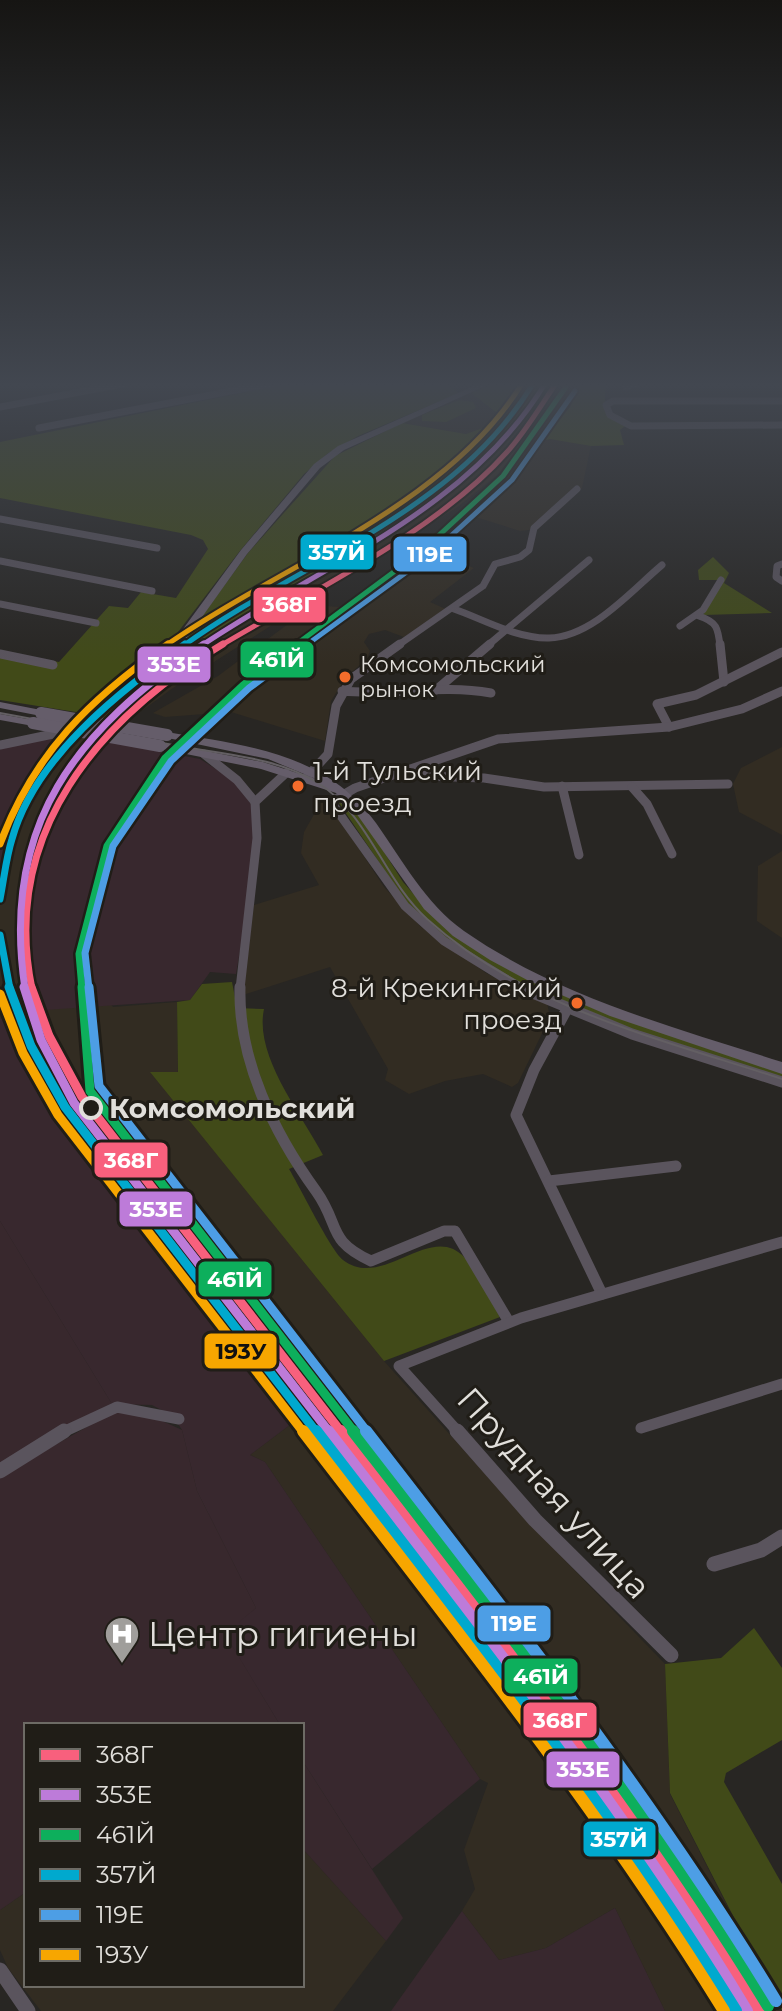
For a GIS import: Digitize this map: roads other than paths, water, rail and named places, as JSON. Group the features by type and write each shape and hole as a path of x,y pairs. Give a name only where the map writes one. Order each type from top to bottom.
{"street":[{"path":"85,716 176,646 244,552 310,476"},
{"path":"304,780 328,754 342,691 369,664 454,609 483,586 495,564 520,557 529,550 534,528 577,489"},
{"path":"0,519 157,548"},
{"path":"436,690 589,560"},
{"path":"0,561 152,591"},
{"path":"781,581 776,577 777,566 782,564"},
{"path":"454,609 550,638 577,630 662,565"},
{"path":"680,626 699,616 721,580"},
{"path":"0,604 96,623"},
{"path":"699,616 718,628 724,682"},
{"path":"669,727 657,704 696,695 782,652"},
{"path":"0,654 53,665"},
{"path":"342,691 379,695 456,687 491,693"},
{"path":"782,691 742,709 669,727 498,739 416,769 342,791 331,802 403,905 487,969 567,1009 782,1082"},
{"path":"0,705 37,718"},
{"path":"0,717 37,718 271,757 315,771 342,791 361,811 419,897 460,934 580,1001 782,1068"},
{"path":"0,745 58,733"},
{"path":"164,741 342,791"},
{"path":"204,754 237,780 255,802 257,838 240,980 239,1020 250,1067 264,1102 302,1176 317,1192 345,1249 356,1257 371,1261 444,1231 455,1231 509,1322 782,1242"},
{"path":"416,769 424,776 484,778 544,787 728,784"},
{"path":"255,802 286,773"},
{"path":"562,786 579,855"},
{"path":"632,787 647,804 672,854"},
{"path":"567,1009 516,1115 527,1144 549,1181 602,1294"},
{"path":"549,1181 676,1166"},
{"name":"Прудная улица","path":"509,1322 399,1366 535,1520 671,1655"},
{"path":"641,1428 782,1384"},
{"path":"0,1471 116,1407 140,1409 156,1416 179,1419"},
{"path":"714,1564 761,1550 782,1537"},
{"path":"0,1970 28,2011"}],"tram line":[{"path":"0,713 253,759 303,775 336,796 412,903 465,950 506,976 595,1017 782,1079"}],"place":[{"name":"Комсомольский рынок","path":"345,677"},
{"name":"1-й Тульский проезд","path":"298,786"},
{"name":"8-й Крекингский проезд","path":"577,1003"},
{"name":"Комсомольский","path":"91,1108"},
{"name":"Центр гигиены","path":"122,1665"}]}
